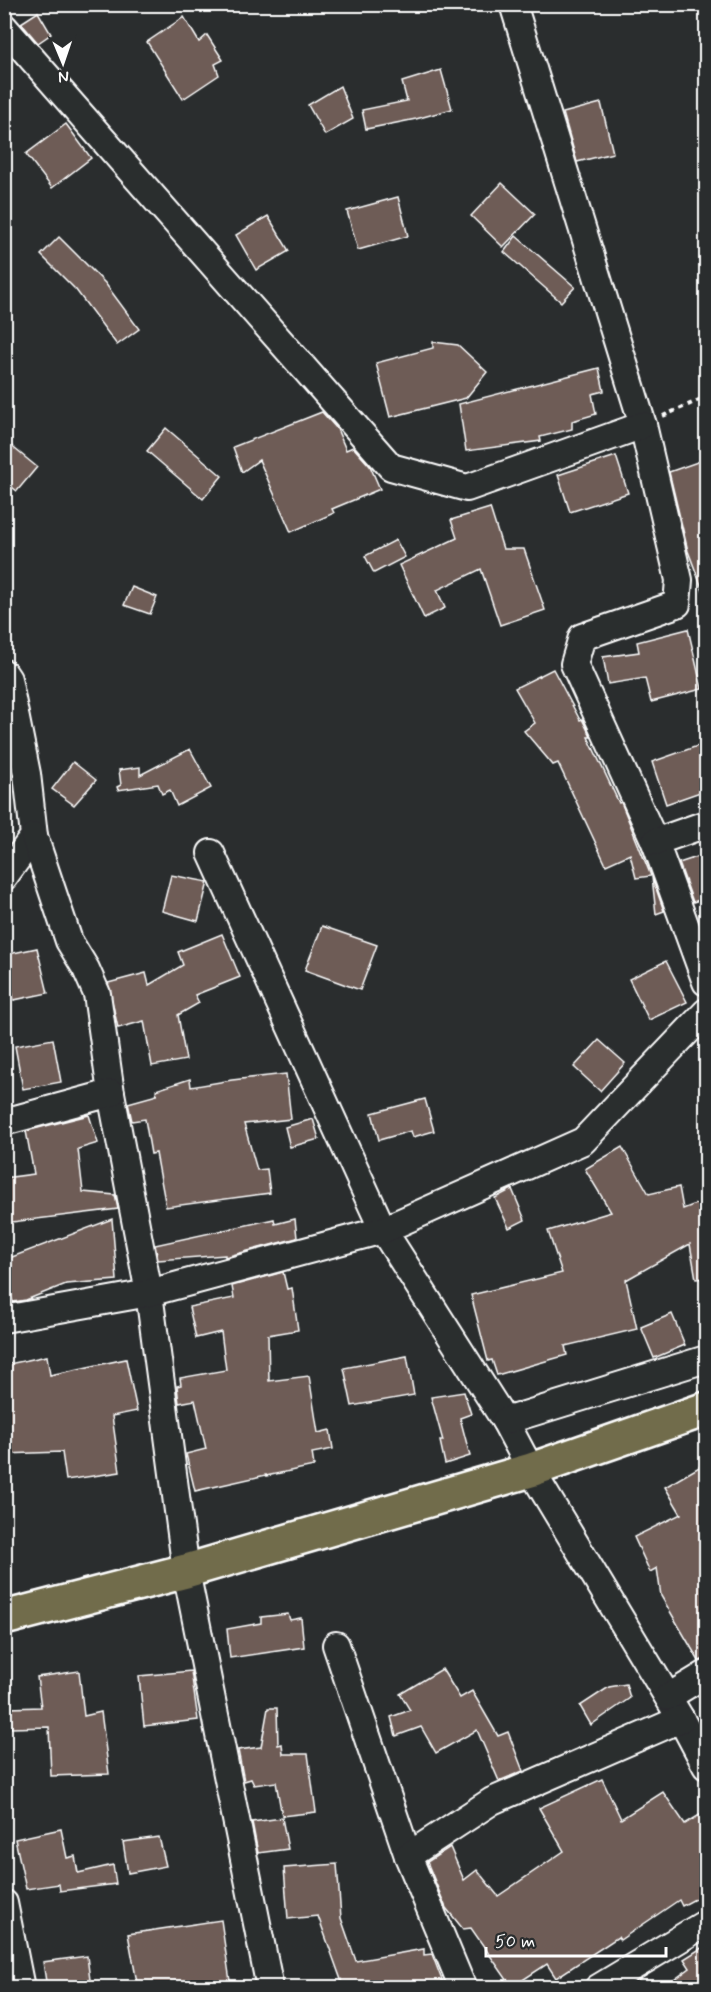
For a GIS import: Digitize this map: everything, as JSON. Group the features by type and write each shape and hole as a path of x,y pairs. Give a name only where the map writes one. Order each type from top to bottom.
{"highway":[{"path":"4,1618 186,1571 531,1470 706,1409"}],"street":[{"path":"513,4 643,425 679,580 677,604 582,637 574,664 655,842 706,982"},
{"path":"4,27 391,467 467,488 643,425"},
{"path":"4,673 8,679 27,774 34,836 69,941 86,969 97,994 111,1093 149,1293 186,1571 270,1988"},
{"path":"655,842 706,824"},
{"path":"4,877 34,836"},
{"path":"211,853 382,1230 505,1421 531,1470 668,1697 706,1766"},
{"path":"4,1319 149,1293 382,1230 583,1141 706,1012"},
{"path":"4,1122 111,1093"},
{"path":"505,1421 706,1359"},
{"path":"336,1645 408,1856 463,1988"},
{"path":"668,1697 706,1674"},
{"path":"408,1856 492,1801 681,1719"},
{"path":"4,1903 21,1988"},
{"path":"598,1988 706,1923"}],"path":[{"path":"643,425 706,397"}],"building":[{"path":"38,12 51,34 38,43 21,23"},
{"path":"184,17 199,42 207,35 223,60 215,64 219,75 183,99 147,42"},
{"path":"441,70 452,109 366,129 362,110 407,101 402,82"},
{"path":"340,86 353,119 325,135 308,105"},
{"path":"601,103 613,153 577,162 563,113"},
{"path":"66,124 91,158 52,188 26,154"},
{"path":"502,183 535,214 503,247 471,216"},
{"path":"398,197 408,236 358,250 347,211"},
{"path":"268,216 289,251 256,270 236,235"},
{"path":"516,236 575,287 561,302 504,252"},
{"path":"59,237 105,283 139,329 117,345 76,290 41,255"},
{"path":"433,342 458,345 487,372 466,398 390,417 376,363 433,348"},
{"path":"599,368 604,391 592,394 596,414 572,421 572,429 540,437 541,441 466,451 459,404"},
{"path":"322,412 337,429 346,450 353,447 370,466 380,489 332,509 334,513 291,532 259,460 242,472 233,447"},
{"path":"166,428 222,476 203,499 147,451"},
{"path":"4,440 37,467 17,491 4,481"},
{"path":"616,456 628,493 570,512 558,475"},
{"path":"706,459 705,596 688,551 669,472"},
{"path":"490,508 503,549 524,549 545,610 500,625 481,569 437,590 445,608 424,618 399,565 457,538 451,520"},
{"path":"396,540 405,557 374,573 365,556"},
{"path":"132,587 157,597 150,614 124,605"},
{"path":"688,629 702,689 651,702 645,678 608,684 603,657 639,652 637,642"},
{"path":"553,669 591,737 588,737 619,803 621,802 651,876 636,878 630,854 606,865 558,763 553,765 524,731 535,723 515,688"},
{"path":"706,743 706,790 666,804 652,762"},
{"path":"190,749 211,788 177,806 170,790 162,794 158,784 118,790 117,787 121,785 119,770 140,767 140,775"},
{"path":"73,762 96,780 74,805 52,789"},
{"path":"706,854 706,898 693,902 679,863"},
{"path":"171,875 208,882 198,921 162,911"},
{"path":"652,877 664,911 656,914"},
{"path":"322,926 377,945 360,990 305,970"},
{"path":"222,934 240,977 195,995 199,1003 178,1015 186,1060 152,1066 144,1021 118,1028 108,983 146,973 149,985 183,965 178,952"},
{"path":"37,948 48,993 14,1000 4,955"},
{"path":"666,961 687,1002 649,1020 629,979"},
{"path":"53,1039 61,1082 23,1089 15,1046"},
{"path":"599,1040 625,1063 600,1091 574,1067"},
{"path":"286,1074 291,1119 244,1124 257,1170 267,1169 270,1193 166,1207 156,1153 151,1154 145,1119 132,1121 128,1103 157,1095 156,1090 190,1079 191,1087"},
{"path":"425,1099 434,1131 413,1137 411,1131 379,1140 372,1113"},
{"path":"89,1115 98,1143 78,1149 83,1192 115,1195 118,1209 4,1223 4,1178 34,1174 26,1131"},
{"path":"313,1119 319,1139 290,1147 285,1127"},
{"path":"622,1147 649,1194 679,1187 683,1209 706,1200 706,1278 696,1279 690,1244 626,1280 637,1329 565,1346 567,1355 497,1375 492,1360 488,1361 471,1295 562,1273 548,1231 611,1212 585,1169"},
{"path":"512,1189 525,1220 509,1228 495,1198"},
{"path":"112,1219 117,1280 66,1284 26,1300 13,1302 4,1281 4,1260"},
{"path":"274,1219 275,1224 295,1219 297,1238 225,1257 225,1255 158,1260 155,1245"},
{"path":"283,1272 287,1289 292,1288 298,1330 268,1335 269,1381 309,1376 318,1433 330,1430 333,1449 312,1453 314,1466 195,1491 186,1454 206,1449 195,1400 179,1403 177,1386 181,1385 180,1378 226,1370 221,1332 196,1338 189,1307 234,1298 232,1286"},
{"path":"672,1314 685,1345 654,1358 641,1327"},
{"path":"47,1356 50,1375 126,1359 137,1411 112,1416 120,1472 66,1480 62,1452 4,1454 4,1365"},
{"path":"407,1356 414,1395 352,1406 344,1368"},
{"path":"464,1392 471,1414 460,1418 470,1456 445,1464 440,1441 443,1441 431,1397"},
{"path":"706,1463 706,1659 699,1661 661,1596 657,1568 650,1572 634,1537 681,1514 665,1487"},
{"path":"288,1614 290,1620 301,1618 304,1647 230,1658 227,1629 261,1623 261,1617"},
{"path":"442,1669 460,1698 472,1691 498,1736 508,1732 523,1771 499,1781 477,1730 436,1753 421,1727 396,1736 391,1717 410,1710 400,1694"},
{"path":"79,1671 84,1716 101,1712 109,1774 51,1776 49,1727 11,1728 10,1708 41,1707 37,1677"},
{"path":"191,1671 198,1720 144,1726 139,1676"},
{"path":"626,1684 630,1698 591,1725 580,1706 609,1687"},
{"path":"268,1708 277,1708 278,1745 282,1744 283,1754 308,1754 316,1812 282,1816 276,1782 254,1785 251,1779 244,1781 238,1750 261,1747"},
{"path":"602,1779 621,1819 663,1792 685,1824 706,1811 706,1893 682,1906 679,1900 620,1940 618,1937 556,1978 547,1964 512,1987 471,1928 463,1929 446,1908 427,1862 450,1847 464,1880 477,1870 498,1896 564,1851 539,1808"},
{"path":"282,1818 288,1849 258,1853 252,1822"},
{"path":"61,1829 67,1858 75,1856 78,1873 113,1865 116,1884 60,1891 59,1884 26,1889 15,1839"},
{"path":"159,1837 166,1866 128,1873 123,1842"},
{"path":"337,1864 341,1918 356,1961 424,1949 424,1955 432,1954 445,1988 344,1988 318,1916 288,1919 284,1868"},
{"path":"221,1920 231,1988 138,1988 128,1934"},
{"path":"706,1945 706,1988 663,1988 690,1968 684,1959"},
{"path":"87,1956 91,1988 47,1988 43,1962"}]}
